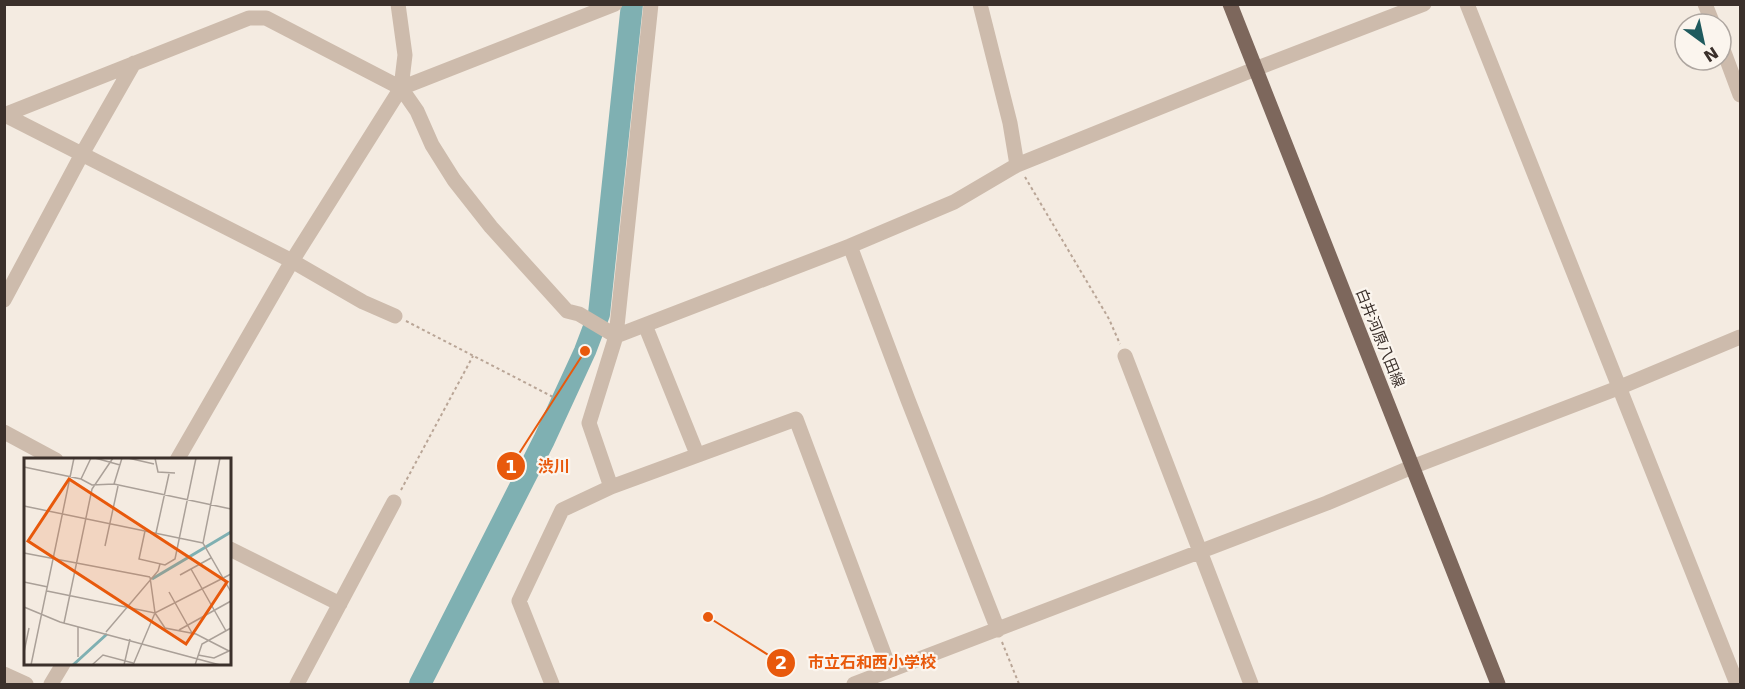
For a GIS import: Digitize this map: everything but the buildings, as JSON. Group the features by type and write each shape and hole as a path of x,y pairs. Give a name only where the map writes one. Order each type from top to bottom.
{"main road":[{"name":"白井河原八田線","path":"1230,4 1498,684"}],"street":[{"path":"178,458 292,261 401,88 405,55 398,4"},
{"path":"401,88 615,4"},
{"path":"611,487 589,423 611,332 651,4"},
{"path":"980,4 1010,123 1017,165"},
{"path":"5,115 249,18 266,18 401,88 417,111 432,145 454,180 491,227 567,311 579,314 611,332 645,325 850,246 954,202 1017,165 1424,4"},
{"path":"1467,4 1737,684"},
{"path":"4,300 82,154 134,63"},
{"path":"1731,72 1740,95"},
{"path":"5,115 292,261 363,302 395,316"},
{"path":"850,246 998,630"},
{"path":"645,325 697,454"},
{"path":"854,684 1328,503 1412,467 1618,388 1740,337"},
{"path":"1125,356 1251,684"},
{"path":"552,684 519,601 562,510 611,487 796,419 890,670"},
{"path":"4,432 54,458"},
{"path":"297,684 394,502"},
{"path":"231,550 340,604"},
{"path":"51,684 62,665"},
{"path":"4,674 26,684"}],"path":[{"path":"1017,165 1109,319 1125,356"},
{"path":"395,316 555,398"},
{"path":"394,502 473,356"},
{"path":"998,630 1019,684"}],"waterway":[{"path":"420,684 544,440 585,351 599,314 632,4"}],"place":[{"name":"渋川","path":"585,351"},
{"name":"市立石和西小学校","path":"708,617"}]}
